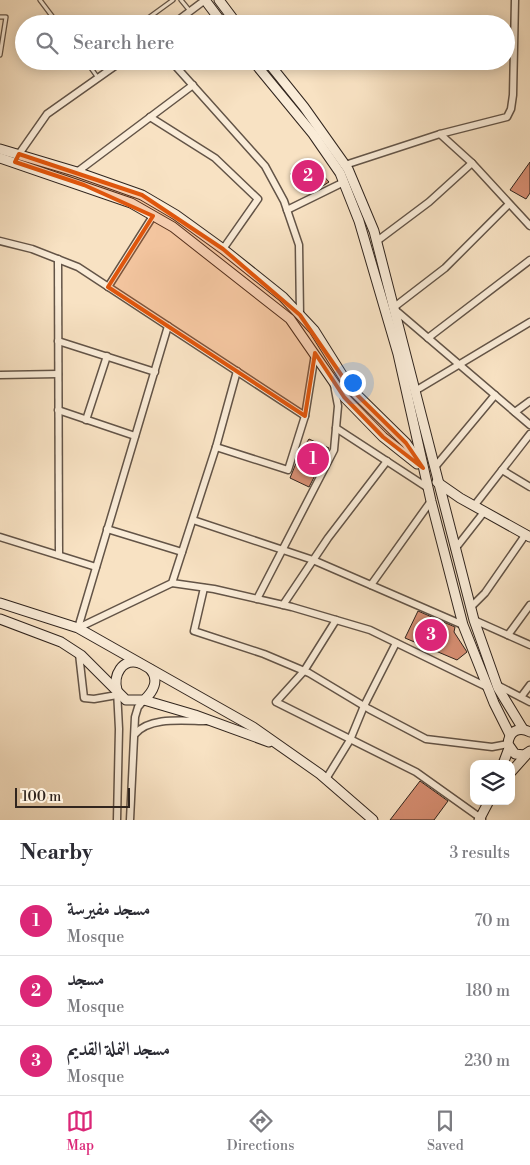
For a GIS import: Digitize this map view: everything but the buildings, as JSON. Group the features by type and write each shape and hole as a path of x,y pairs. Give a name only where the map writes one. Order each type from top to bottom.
{"street":[{"path":"185,15 205,0 217,15"},
{"path":"219,0 230,15"},
{"path":"515,0 515,15"},
{"path":"17,158 47,114 110,70"},
{"path":"179,70 265,166 287,210 299,245 300,315"},
{"path":"260,70 313,134 344,182 374,268 398,354 431,502 463,624 515,754 529,752"},
{"path":"274,70 304,107 345,165 377,241 474,620 497,685 526,731"},
{"path":"345,165 440,134 507,117 511,109 513,95 514,70"},
{"path":"76,172 193,85"},
{"path":"150,117 216,158 258,199 223,249"},
{"path":"440,134 472,163 530,226"},
{"path":"0,149 17,158 131,203 174,227 290,319 344,397 383,437 423,468 439,484 528,536 485,593 471,607"},
{"path":"0,158 17,158 76,172 142,195 176,215 223,249 283,297 314,330 351,389 406,443 423,468"},
{"path":"377,241 429,202 472,163"},
{"path":"287,210 344,182"},
{"path":"393,308 445,268 509,204"},
{"path":"108,287 153,216"},
{"path":"0,241 78,267 305,416"},
{"path":"58,259 59,555"},
{"path":"428,338 530,260"},
{"path":"393,308 530,425"},
{"path":"415,392 530,322"},
{"path":"78,628 168,326"},
{"path":"58,341 155,372"},
{"path":"216,447 288,470 305,416 315,353"},
{"path":"86,420 107,356"},
{"path":"172,583 216,447 237,371"},
{"path":"0,375 58,374"},
{"path":"257,599 334,450 338,406 334,382"},
{"path":"423,468 435,467 495,395"},
{"path":"515,412 530,402"},
{"path":"58,410 135,436"},
{"path":"336,428 428,488"},
{"path":"474,506 530,434"},
{"path":"283,605 313,560 387,461"},
{"path":"502,470 530,487"},
{"path":"371,585 431,502"},
{"path":"455,549 484,512"},
{"path":"193,520 313,560 463,624"},
{"path":"107,529 182,552"},
{"path":"0,537 96,567"},
{"path":"78,628 172,583 283,605 370,630 487,687"},
{"path":"204,588 194,631 264,654 304,671 426,739 492,748 509,742"},
{"path":"0,603 78,628 253,727 326,779 373,820"},
{"path":"508,635 530,605"},
{"path":"0,619 61,642 79,654 126,700 144,700 212,721 281,746"},
{"path":"336,620 304,671 276,702 416,772 481,819 486,805"},
{"path":"474,620 530,645"},
{"path":"326,779 350,740 364,706 396,643"},
{"path":"79,654 84,698 94,699 117,692"},
{"path":"117,820 116,677 123,666 134,661 146,665 153,672 155,683 151,694 138,706 135,717 130,820"},
{"path":"497,685 530,702"},
{"path":"521,697 530,685"},
{"path":"135,734 141,728 154,724 212,721"},
{"path":"503,760 515,730 526,731"},
{"path":"515,768 529,752"}],"lane":[{"path":"40,0 51,15"},
{"path":"152,15 173,0"},
{"path":"182,0 190,11"},
{"path":"0,17 6,17 0,55"},
{"path":"93,70 99,78"}],"highlighted area":[{"path":"19,154 142,195 223,249 300,315 351,389 406,443 423,468 383,437 344,397 315,353 305,416 108,287 153,216 84,185 15,162"}],"place":[{"name":"مسجد","path":"308,176"},
{"name":"مسجد مفيرسة","path":"313,459"},
{"name":"مسجد النملة القديم","path":"431,635"}]}
